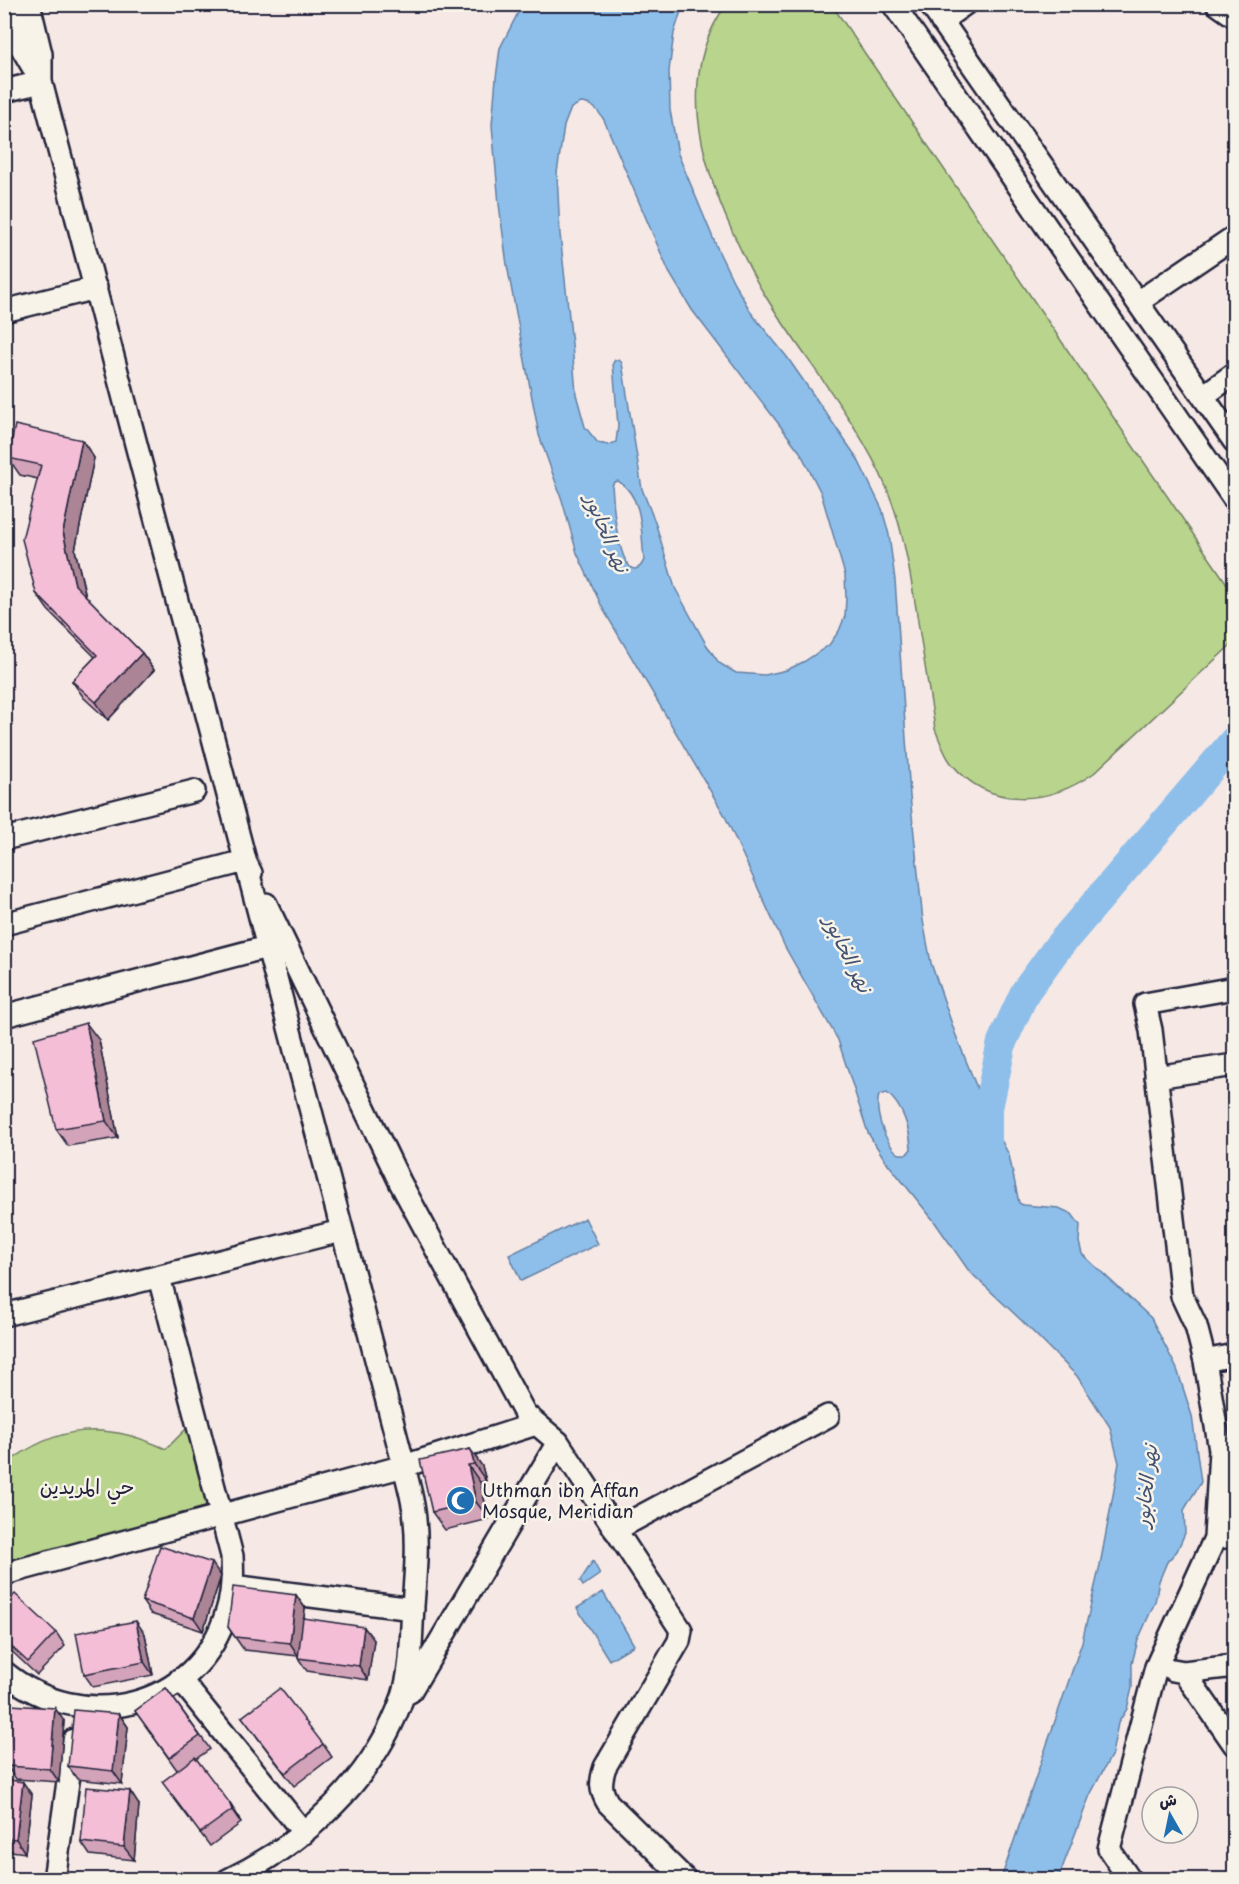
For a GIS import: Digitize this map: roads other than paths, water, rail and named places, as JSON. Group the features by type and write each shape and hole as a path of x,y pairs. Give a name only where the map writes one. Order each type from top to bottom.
{"street":[{"path":"9,4 20,45 41,82 404,1466 415,1519 413,1609 408,1672 403,1696 389,1726"},
{"path":"29,4 41,54 41,82"},
{"path":"893,4 1234,499"},
{"path":"965,4 936,13 1234,441"},
{"path":"1217,4 1234,16"},
{"path":"4,91 41,82"},
{"path":"1138,302 1234,237"},
{"path":"4,311 96,288"},
{"path":"1203,396 1234,374"},
{"path":"4,839 194,791"},
{"path":"4,924 245,861"},
{"path":"245,861 400,1182 525,1414 558,1442 681,1630 679,1641 605,1767 601,1780 602,1792 608,1803 686,1880"},
{"path":"4,1016 267,947"},
{"path":"1130,1880 1109,1849 1156,1667 1225,1537 1227,1449 1196,1326 1182,1296 1151,1030 1145,1004 1234,988"},
{"path":"1156,1077 1234,1065"},
{"path":"4,1315 341,1231"},
{"path":"4,1672 32,1692 79,1707 104,1708 140,1701 180,1680 201,1660 212,1645 227,1611 232,1586 232,1556 159,1277"},
{"path":"1205,1361 1234,1355"},
{"path":"615,1530 828,1416"},
{"path":"4,1574 404,1466 536,1424"},
{"path":"228,1880 274,1855 304,1833 340,1798 359,1775 558,1442"},
{"path":"232,1586 413,1609"},
{"path":"1156,1667 1184,1672 1234,1666"},
{"path":"1184,1672 1234,1744"},
{"path":"180,1680 304,1833"},
{"path":"54,1880 79,1707"}],"water":[{"name":"نهر الخابور","path":"522,5 683,5 674,33 669,71 670,110 678,154 734,283 752,314 787,357 857,458 882,509 889,535 895,580 910,796 923,921 931,963 955,1033 987,1113 1009,1155 1019,1203 1059,1208 1072,1214 1080,1225 1079,1242 1082,1254 1151,1318 1177,1369 1192,1416 1201,1482 1184,1510 1185,1533 1177,1551 1167,1562 1159,1581 1155,1602 1138,1640 1132,1663 1132,1688 1127,1709 1118,1723 1112,1754 1090,1795 1058,1879 1001,1879 1082,1642 1100,1565 1119,1463 1110,1427 1077,1376 969,1271 934,1221 885,1160 868,1133 838,1040 785,947 724,814 603,609 577,553 562,500 539,435 507,265 492,125 500,48","holes":["580,103 594,108 604,120 669,272 692,310 800,452 821,493 845,575 845,616 839,631 829,645 787,670 765,675 736,673 719,663 675,588 656,525 642,489 622,363 619,360 613,363 618,426 616,442 609,445 598,443 585,427 576,394 560,234 557,173 564,126 571,108","618,481 633,496 640,516 644,560 636,569 629,566 622,552 614,507 612,486","887,1093 901,1111 910,1141 911,1149 907,1154 899,1154 885,1135 879,1119 879,1095"]},
{"path":"585,1218 598,1244 521,1281 509,1255"},
{"path":"593,1561 600,1574 583,1586 580,1581"},
{"path":"603,1592 634,1645 609,1660 577,1608"}],"waterway":[{"path":"987,1154 987,1113 1002,1042 1025,992 1057,948 1234,741"}],"place":[{"name":"Uthman ibn Affan Mosque, Meridian","path":"461,1501"}],"district":[{"name":"حي المريدين","path":"87,1487"}]}
